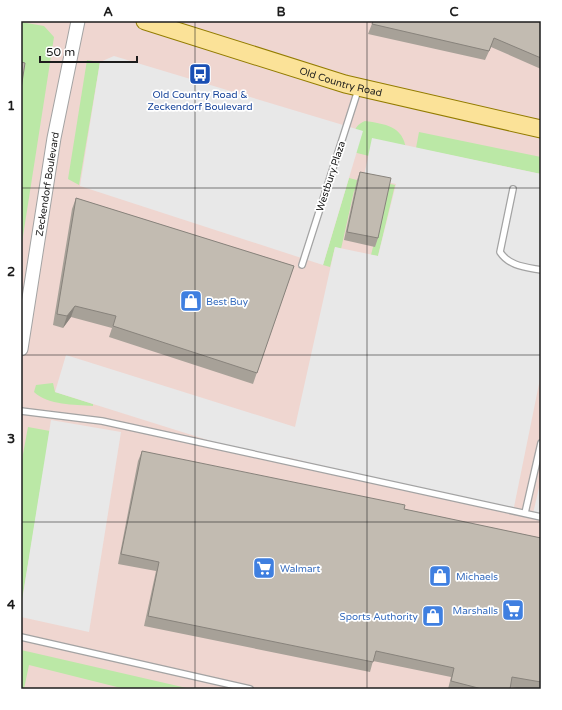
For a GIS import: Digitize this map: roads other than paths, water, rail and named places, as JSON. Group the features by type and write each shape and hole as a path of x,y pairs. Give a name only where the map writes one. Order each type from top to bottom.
{"main road":[{"name":"Old Country Road","path":"145,21 359,88 541,129"}],"street":[{"name":"Zeckendorf Boulevard","path":"21,349 54,138 78,21"}],"lane":[{"name":"Westbury Plaza","path":"302,265 359,88"},
{"path":"513,189 500,252 504,258 514,265 541,270"},
{"path":"21,410 102,421 541,517"},
{"path":"525,513 541,443"},
{"path":"21,637 250,689"}],"place":[{"name":"Old Country Road & Zeckendorf Boulevard","path":"200,74"},
{"name":"Best Buy","path":"191,301"},
{"name":"Walmart","path":"264,568"},
{"name":"Michaels","path":"440,576"},
{"name":"Marshalls","path":"513,610"},
{"name":"Sports Authority","path":"433,616"}]}
